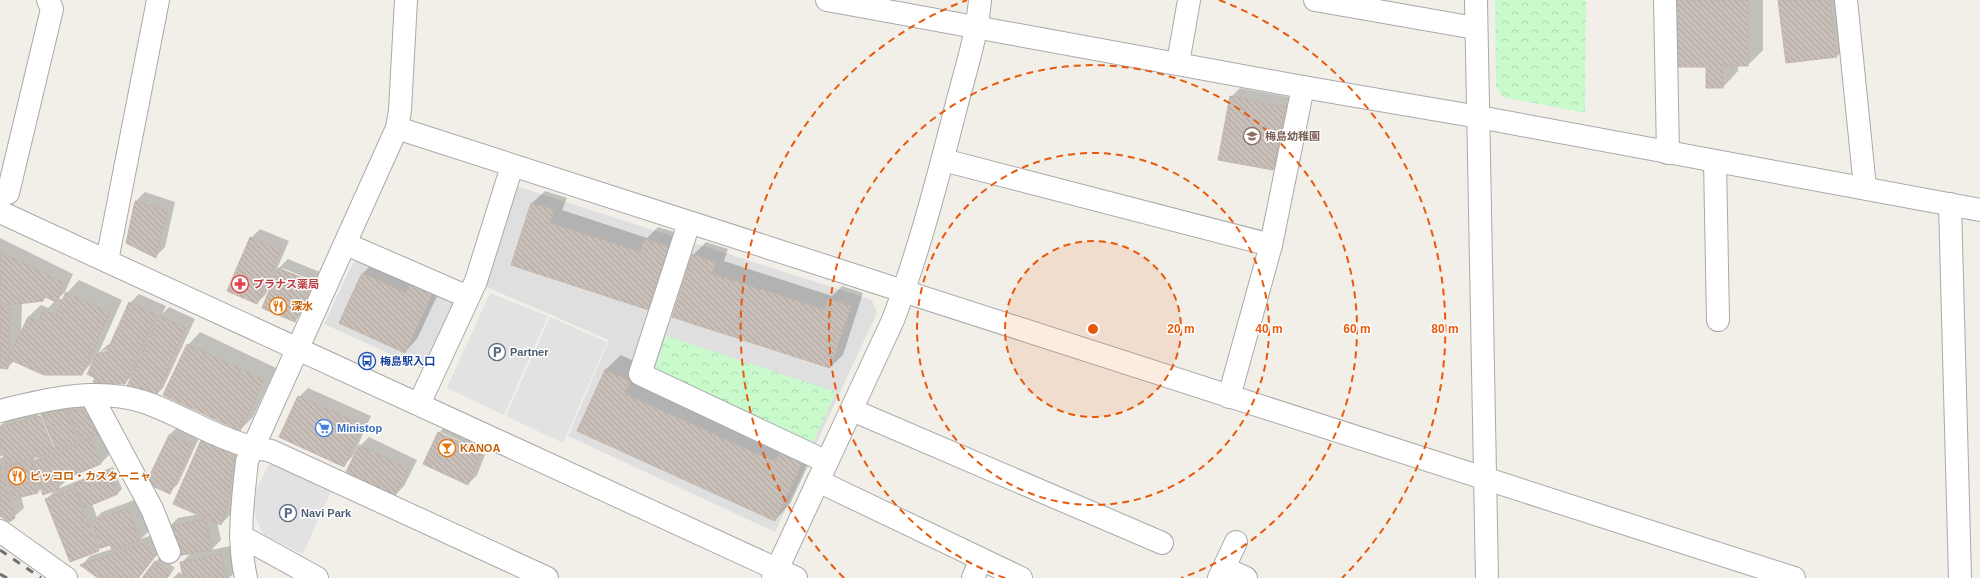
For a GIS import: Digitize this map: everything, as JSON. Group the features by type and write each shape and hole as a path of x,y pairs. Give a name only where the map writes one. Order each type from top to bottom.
{"street":[{"path":"48,0 52,9 4,203 107,261 298,350 419,404 782,575 822,472 893,320 903,292 943,160 977,26 980,0"},
{"path":"107,261 158,0"},
{"path":"246,578 242,560 241,516 247,461 252,446 298,350 397,128 400,110 406,0"},
{"path":"827,0 977,26 1304,87 1479,117 1668,153 1865,187 1980,210"},
{"path":"1178,63 1189,0"},
{"path":"1315,0 1475,28"},
{"path":"1476,0 1475,28 1479,117 1487,578"},
{"path":"1665,0 1668,153"},
{"path":"1846,0 1865,187"},
{"path":"1229,397 1271,245 1304,87"},
{"path":"397,128 1794,578"},
{"path":"943,160 1271,245"},
{"path":"1715,161 1718,320"},
{"path":"419,404 476,281 512,166"},
{"path":"1950,204 1960,578"},
{"path":"689,223 640,374 822,472 977,569 1021,578"},
{"path":"346,244 468,297"},
{"path":"91,395 152,509 169,552"},
{"path":"0,410 49,398 91,395 122,397 144,402 233,441 271,451 547,578"},
{"path":"852,410 1162,543"},
{"path":"0,531 66,578"},
{"path":"241,536 317,578"},
{"path":"1236,542 1221,573 1246,578"}],"shaded area":[{"path":"500,181 872,300 877,313 775,532 568,436 609,340 484,286 443,378 324,324 363,242 464,284"},
{"name":"Partner","path":"490,293 548,316 504,415 447,388"},
{"path":"550,317 607,342 563,443 506,416"},
{"name":"Navi Park","path":"270,463 331,491 303,554 264,535 256,519 254,507 257,488"}],"green space":[{"path":"1495,0 1586,0 1585,113 1503,97 1496,86"},
{"path":"666,336 836,392 812,445 654,373"}],"building":[{"path":"1677,0 1748,0 1748,66 1723,66 1723,88 1706,88 1706,67 1678,67"},
{"path":"1778,0 1830,0 1837,57 1786,63"},
{"path":"1230,96 1285,107 1273,170 1218,160"},
{"path":"135,201 167,211 156,258 126,243"},
{"path":"531,203 555,210 550,223 640,252 645,239 669,247 649,310 511,265"},
{"path":"250,237 281,250 257,304 227,291"},
{"path":"0,252 65,283 56,302 45,297 43,301 8,305 0,301"},
{"path":"692,254 716,262 712,274 825,310 828,299 851,306 830,368 672,317"},
{"path":"278,268 313,282 295,322 262,308"},
{"path":"362,273 406,293 411,282 433,292 405,353 339,323"},
{"path":"66,292 110,313 82,375 44,375 8,359 28,317 39,322 44,310 55,315"},
{"path":"129,302 157,315 125,384 97,384 93,382 95,378 87,374 97,354 107,351"},
{"path":"0,304 10,309 8,369 0,368"},
{"path":"159,316 186,328 155,398 127,386"},
{"path":"187,344 264,380 240,431 163,395"},
{"path":"605,370 630,381 625,394 775,462 780,451 803,461 775,521 577,431"},
{"path":"298,396 363,425 344,467 279,437"},
{"path":"65,410 78,442 58,450 42,415"},
{"path":"67,410 89,411 99,434 81,442"},
{"path":"40,416 55,452 6,465 0,443 0,427"},
{"path":"438,432 482,452 468,485 423,464"},
{"path":"169,435 192,445 170,494 146,483"},
{"path":"202,438 229,450 234,459 226,513 221,525 173,504"},
{"path":"91,439 101,464 57,482 59,489 43,495 31,463"},
{"path":"359,445 409,469 395,496 346,472"},
{"path":"30,460 38,493 13,499 4,467"},
{"path":"0,464 15,518 9,522 0,516"},
{"path":"108,470 118,494 84,508 74,484"},
{"path":"74,488 99,551 70,562 45,499"},
{"path":"128,508 140,541 112,550 110,545 101,548 92,521"},
{"path":"206,519 212,550 177,556 167,527"},
{"path":"143,543 157,554 138,578 98,578 80,565"},
{"path":"221,554 226,578 183,578 180,562"},
{"path":"155,561 171,573 167,578 142,578"}],"railway":[{"path":"0,550 41,578"},
{"path":"0,574 7,578"}],"place":[{"name":"梅島幼稚園","path":"1252,136"},
{"name":"プラナス薬局","path":"240,284"},
{"name":"深水","path":"278,306"},
{"name":"Partner","path":"497,352"},
{"name":"梅島駅入口","path":"367,361"},
{"name":"Ministop","path":"324,428"},
{"name":"KANOA","path":"447,448"},
{"name":"ピッコロ・カスターニャ","path":"17,476"},
{"name":"Navi Park","path":"288,513"}]}
